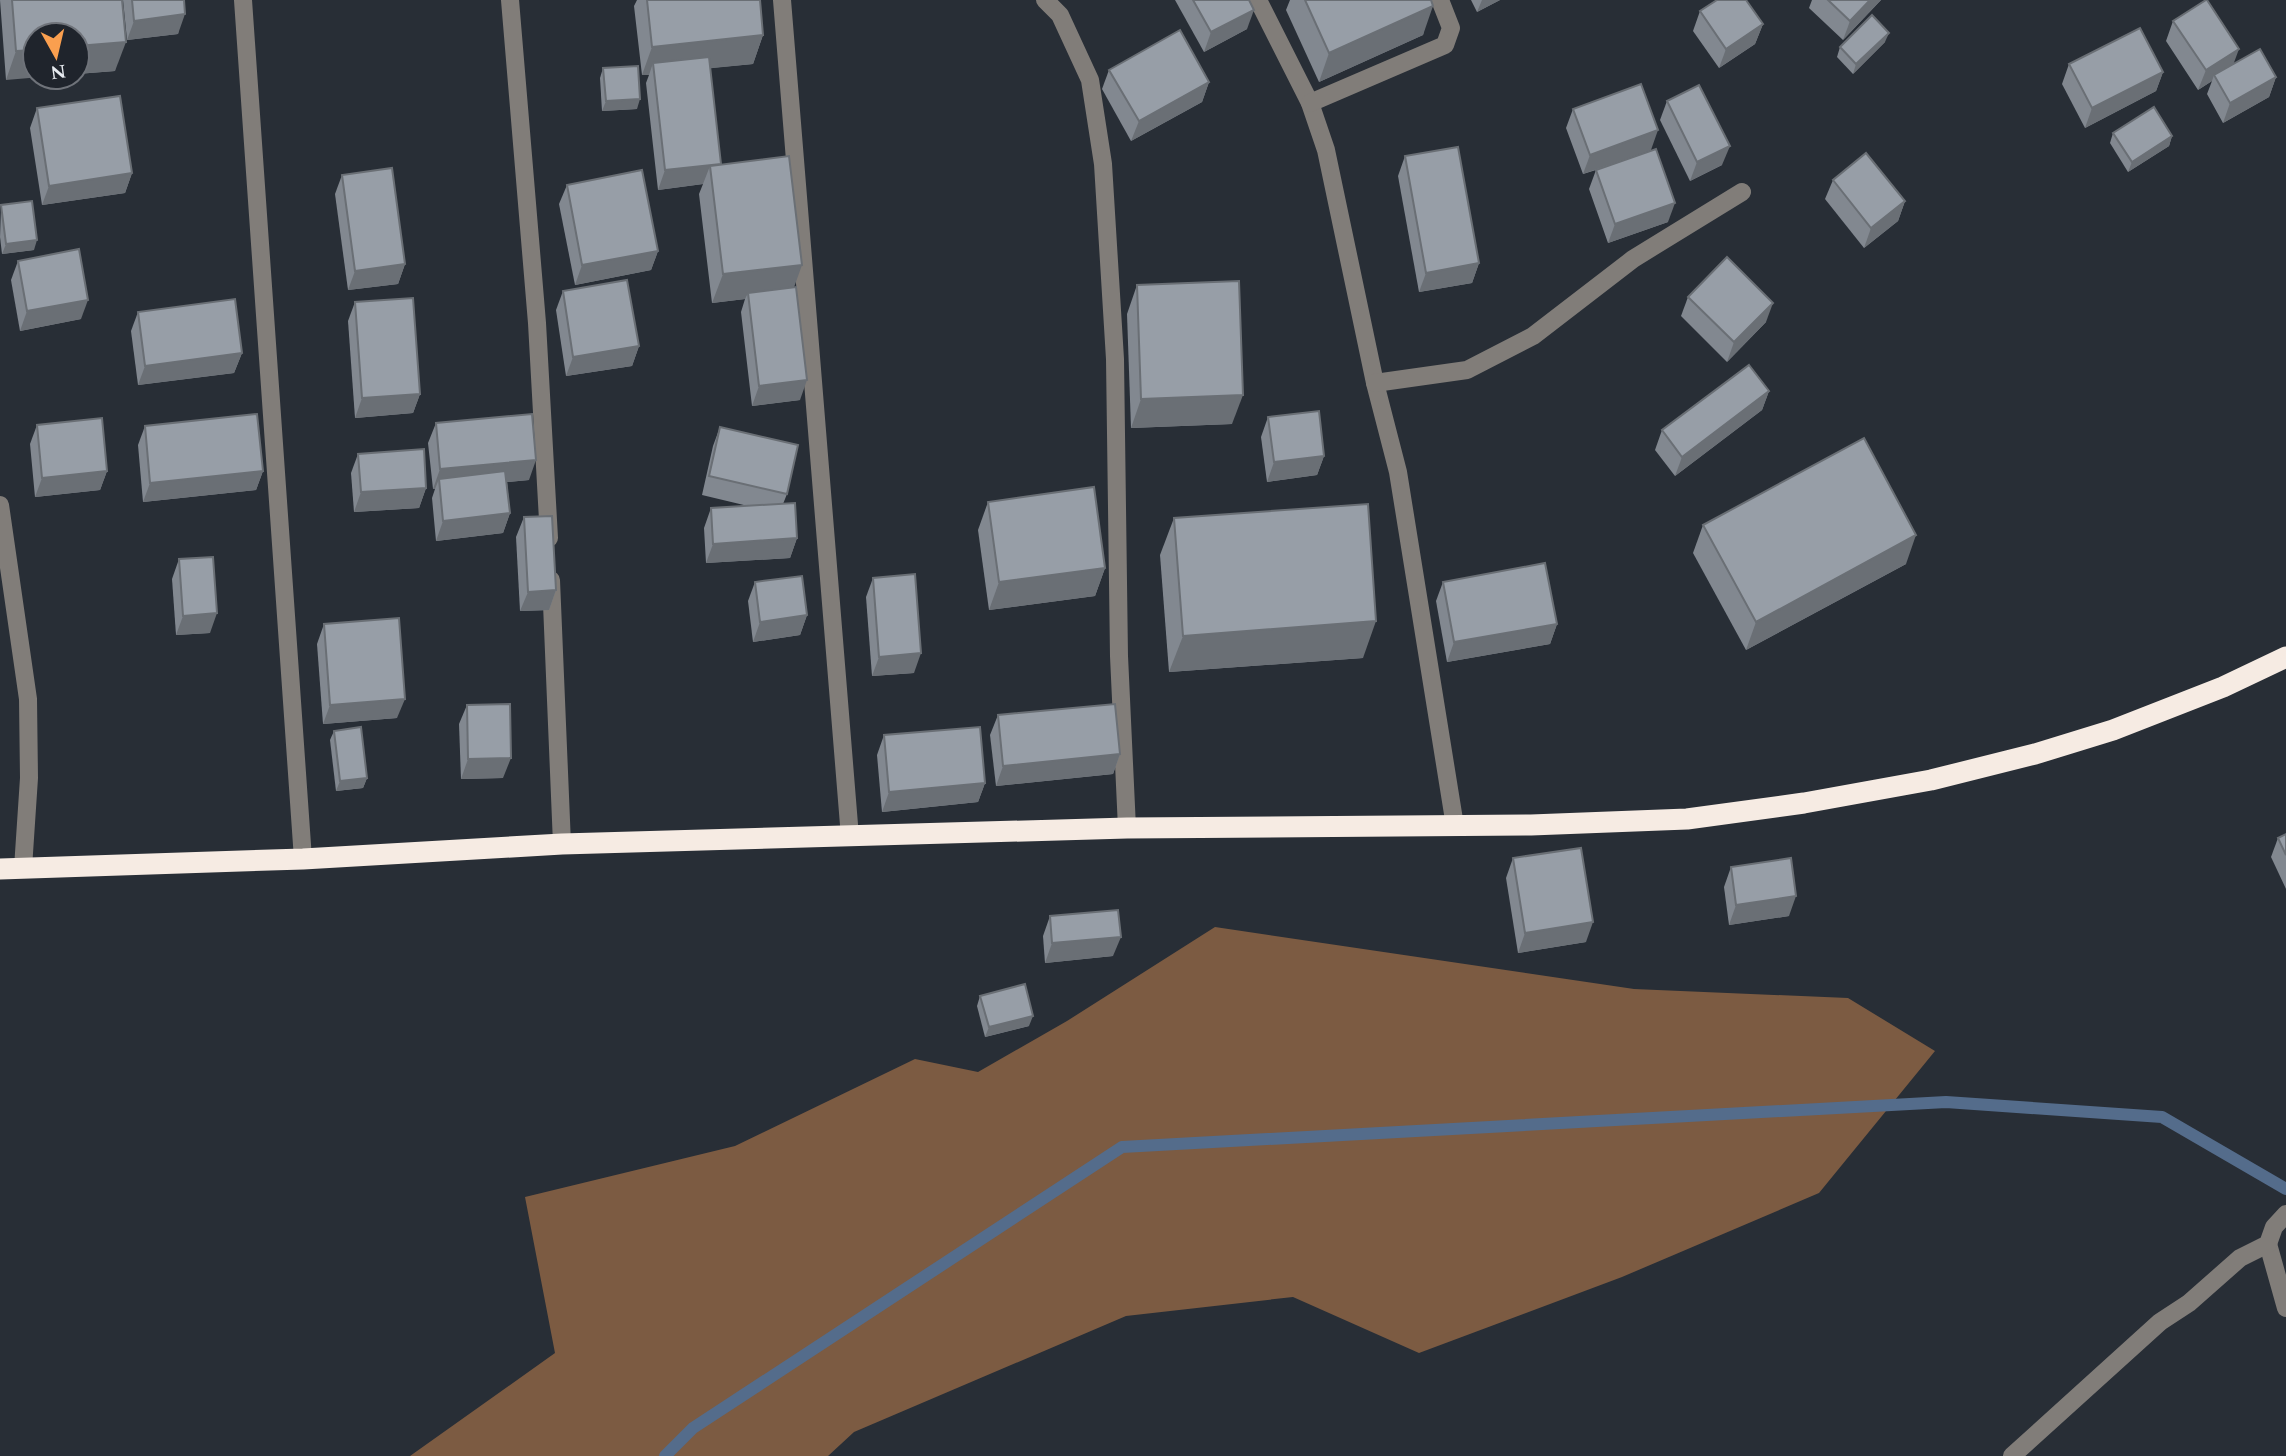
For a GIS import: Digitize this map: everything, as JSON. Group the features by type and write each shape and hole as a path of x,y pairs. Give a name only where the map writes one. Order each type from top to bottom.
{"highway":[{"path":"0,869 303,859 562,844 1127,828 1455,826 1687,819 1804,803 1931,780 2113,730 2223,687 2286,657"}],"street":[{"path":"243,0 303,859"},
{"path":"510,0 537,323 562,844"},
{"path":"782,0 850,836"},
{"path":"1045,0 1060,15 1090,80 1103,164 1115,359 1119,656 1127,828"},
{"path":"1258,0 1310,103 1326,150 1375,383 1398,472 1418,580 1455,826"},
{"path":"1310,103 1445,45 1451,28 1440,0"},
{"path":"1375,383 1467,370 1533,336 1633,259 1742,192"},
{"path":"0,505 29,699 29,778 23,868"},
{"path":"2286,1214 2274,1227 2268,1244 2286,1308"},
{"path":"2012,1456 2160,1322 2189,1303 2240,1258 2268,1244"}],"shaded area":[{"path":"1215,927 1634,989 1848,998 1935,1051 1819,1193 1622,1277 1419,1353 1293,1297 1126,1316 854,1432 828,1456 410,1456 555,1353 525,1197 735,1146 915,1059 978,1072 1067,1021"}],"building":[{"path":"12,0 122,0 126,42 91,45 91,21 21,21 21,51 16,51"},
{"path":"132,0 184,0 185,14 134,21"},
{"path":"647,0 760,0 763,35 652,47"},
{"path":"1193,0 1249,0 1254,10 1211,32"},
{"path":"1305,0 1431,0 1433,6 1329,53"},
{"path":"1717,0 1746,0 1763,24 1726,49 1700,11"},
{"path":"1828,0 1870,0 1850,21"},
{"path":"2206,0 2239,49 2206,70 2173,21"},
{"path":"1872,15 1889,33 1856,64 1840,47"},
{"path":"2140,28 2163,72 2092,108 2069,64"},
{"path":"1180,30 1209,82 1139,121 1109,70"},
{"path":"2260,49 2276,77 2230,103 2214,75"},
{"path":"709,57 721,164 665,170 653,63"},
{"path":"638,66 640,99 606,101 603,68"},
{"path":"1641,84 1658,130 1590,155 1573,109"},
{"path":"1699,85 1730,146 1697,162 1667,101"},
{"path":"120,96 132,173 49,186 37,108"},
{"path":"2154,107 2172,136 2132,162 2113,133"},
{"path":"1458,147 1479,263 1426,273 1405,156"},
{"path":"1656,149 1675,203 1615,224 1596,170"},
{"path":"1866,153 1905,201 1871,228 1833,180"},
{"path":"789,156 802,265 723,274 710,166"},
{"path":"392,168 405,264 355,271 342,175"},
{"path":"642,170 658,251 582,265 567,185"},
{"path":"32,201 37,240 6,244 1,205"},
{"path":"79,249 88,300 27,311 18,261"},
{"path":"1727,257 1773,303 1734,342 1688,297"},
{"path":"627,280 639,346 573,357 563,291"},
{"path":"1239,281 1243,395 1141,399 1137,285"},
{"path":"796,287 807,380 759,386 748,293"},
{"path":"413,298 420,394 362,398 355,302"},
{"path":"235,299 242,353 145,366 138,312"},
{"path":"1749,365 1769,391 1682,457 1662,430"},
{"path":"1319,411 1324,456 1274,462 1268,417"},
{"path":"257,414 263,471 150,483 145,426"},
{"path":"532,414 536,460 440,469 436,423"},
{"path":"102,418 107,471 42,478 37,425"},
{"path":"720,427 798,445 787,494 709,476"},
{"path":"1864,438 1916,535 1756,622 1703,525"},
{"path":"424,449 426,488 361,492 358,454"},
{"path":"505,471 510,513 443,521 439,479"},
{"path":"1094,487 1105,568 999,582 988,502"},
{"path":"795,503 797,538 713,544 711,508"},
{"path":"1368,504 1376,621 1183,636 1174,518"},
{"path":"552,516 556,590 528,592 524,517"},
{"path":"213,557 217,613 183,616 179,559"},
{"path":"1545,563 1557,624 1454,642 1443,582"},
{"path":"915,574 921,653 879,657 873,578"},
{"path":"802,576 807,615 760,622 755,582"},
{"path":"399,618 405,699 330,705 324,624"},
{"path":"510,704 511,758 468,759 467,705"},
{"path":"1115,704 1120,754 1003,766 998,715"},
{"path":"361,727 367,778 340,781 334,731"},
{"path":"980,727 985,783 889,792 884,735"},
{"path":"2286,834 2286,855 2278,838"},
{"path":"1581,848 1593,922 1525,933 1513,858"},
{"path":"1791,858 1796,896 1736,905 1731,867"},
{"path":"1118,910 1121,937 1052,943 1050,916"},
{"path":"1025,984 1033,1016 989,1027 980,996"}],"waterway":[{"path":"665,1456 693,1428 1122,1147 1946,1102 2162,1117 2286,1189"}]}
